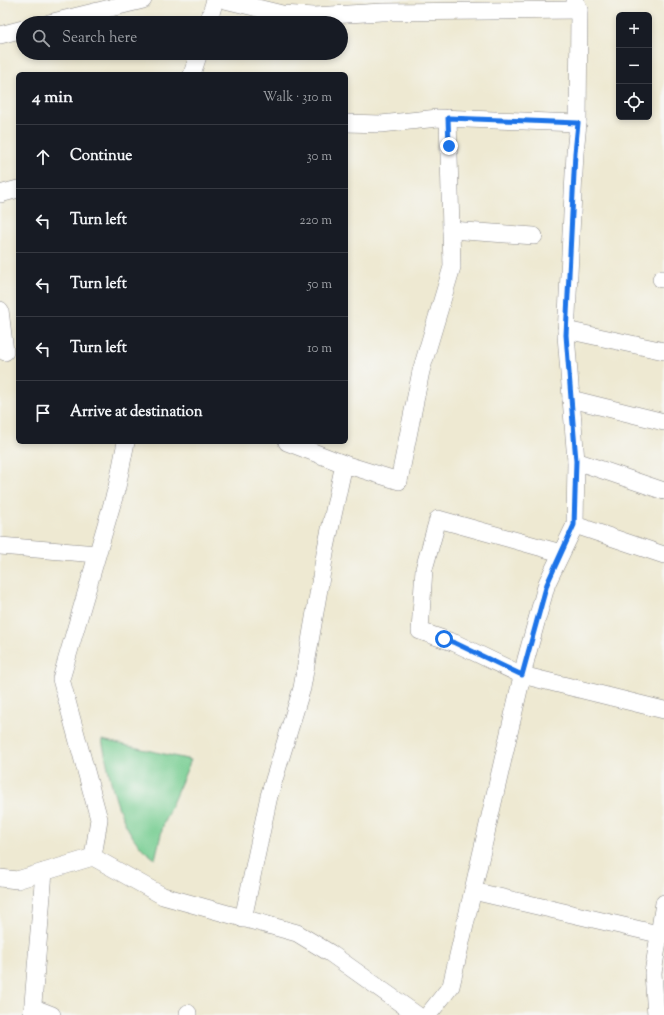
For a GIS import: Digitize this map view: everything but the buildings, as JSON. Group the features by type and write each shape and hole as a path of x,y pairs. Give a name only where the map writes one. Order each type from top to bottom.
{"street":[{"path":"78,16 143,0"},
{"path":"210,16 215,0"},
{"path":"225,0 282,14 314,16 379,6 577,5 578,123 575,153 566,330 576,461 574,525 547,584 522,675 451,986 428,1015"},
{"path":"0,35 16,32"},
{"path":"193,72 197,60"},
{"path":"348,123 381,124 438,118 578,123"},
{"path":"292,444 344,464 399,481 421,371 452,267 448,118"},
{"path":"0,194 16,190"},
{"path":"451,230 534,236"},
{"path":"0,310 8,352"},
{"path":"566,330 664,351"},
{"path":"571,399 664,422"},
{"path":"93,857 99,819 61,679 117,487 126,444"},
{"path":"576,461 664,491"},
{"path":"243,918 269,796 302,688 326,548 344,464"},
{"path":"561,553 438,519 424,569 420,631 455,643 522,675 664,710"},
{"path":"574,525 664,555"},
{"path":"0,546 97,554"},
{"path":"0,878 17,880 93,857 163,896 297,933 330,953 417,1015"},
{"path":"44,872 33,1011 52,1015"},
{"path":"473,891 658,934"},
{"path":"656,1015 653,973 664,903"}],"green space":[{"path":"102,740 191,760 164,822 155,859 139,845 124,821 114,795"}],"route":[{"path":"444,639 522,675 547,584 574,525 576,461 566,335 575,153 578,123 448,118 449,146"}]}
